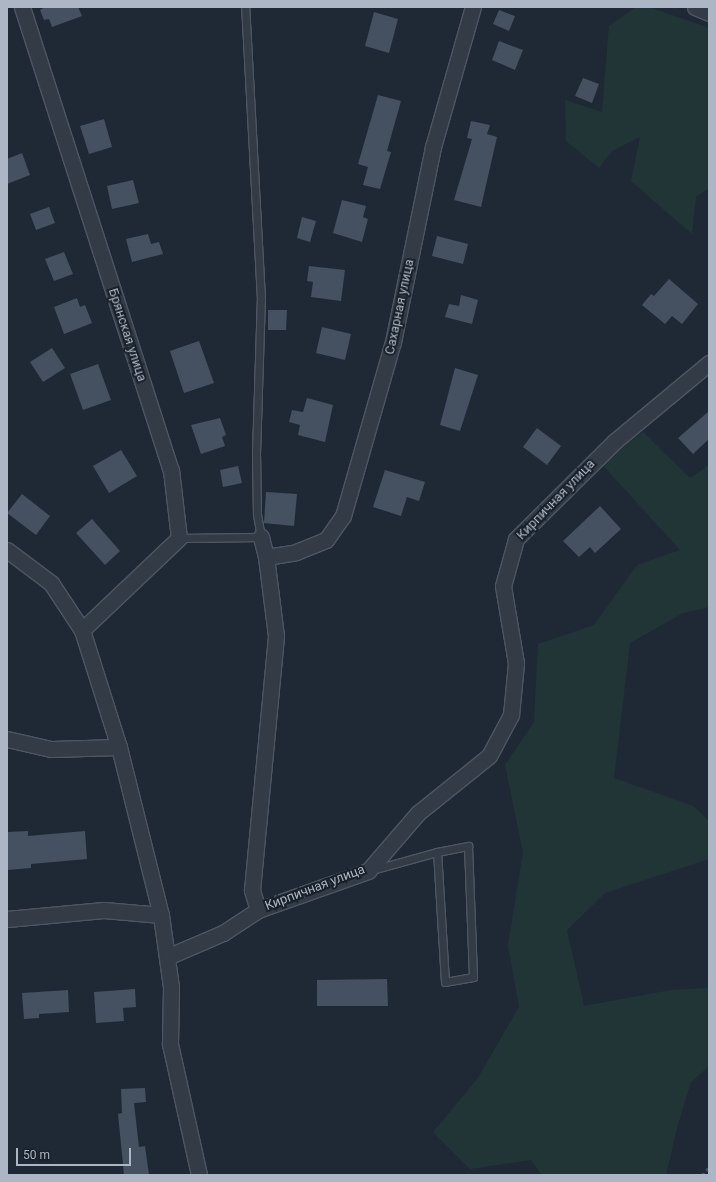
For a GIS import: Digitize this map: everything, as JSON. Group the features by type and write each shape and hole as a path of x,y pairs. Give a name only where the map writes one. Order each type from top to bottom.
{"street":[{"name":"Брянская улица","path":"22,7 171,470 179,538"},
{"name":"Сахарная улица","path":"266,557 296,552 326,540 343,516 393,342 433,147 473,7"},
{"path":"695,7 709,13"},
{"name":"Кирпичная улица","path":"167,957 223,933 258,910 368,871 418,813 489,756 511,715 516,663 503,586 516,539 615,441 709,364"},
{"path":"258,910 252,890 276,636 266,557 261,537"},
{"path":"82,630 179,538"},
{"path":"7,550 51,583 82,630 119,747 161,915 171,987 170,1044 200,1175"},
{"path":"7,739 51,749 119,747"},
{"path":"7,919 104,910 161,915"}],"lane":[{"path":"179,538 261,537 257,515 256,454 261,299 245,7"},
{"path":"368,871 437,852 468,846 473,977 445,982 437,852"}],"path":[{"path":"702,1175 709,1168"}],"green space":[{"path":"636,7 649,7 709,28 709,188 696,197 692,234 631,181 640,137 612,151 599,168 566,141 565,100 602,112 609,26"},
{"path":"643,432 690,478 709,465 709,607 683,613 630,643 614,778 693,806 709,821 709,859 605,893 567,930 584,1006 671,990 709,988 709,1066 691,1082 678,1124 666,1175 542,1175 531,1160 470,1169 433,1132 478,1078 519,1007 508,945 523,852 505,765 534,722 538,644 594,625 637,565 680,550 601,463"}],"building":[{"path":"45,7 78,7 82,16 52,27 49,19 44,20 40,10"},
{"path":"499,10 515,16 509,31 493,24"},
{"path":"374,12 398,19 389,53 365,46"},
{"path":"499,41 523,50 515,70 492,60"},
{"path":"583,78 599,84 592,103 575,96"},
{"path":"378,95 401,101 387,151 391,152 380,189 363,185 368,167 358,164"},
{"path":"104,119 112,147 89,154 80,126"},
{"path":"471,121 490,125 487,134 497,137 481,207 454,200 472,139 467,138"},
{"path":"22,153 30,175 7,184 7,159"},
{"path":"133,180 139,203 112,209 107,186"},
{"path":"342,200 366,206 363,217 368,219 362,242 333,233"},
{"path":"49,207 55,223 36,230 30,214"},
{"path":"302,217 316,221 310,242 297,238"},
{"path":"148,234 151,244 159,242 163,254 132,262 126,239"},
{"path":"437,236 468,244 463,264 432,256"},
{"path":"64,252 73,274 54,281 45,259"},
{"path":"309,266 345,270 341,301 311,297 313,282 307,281"},
{"path":"669,279 698,304 682,324 672,316 665,324 642,305 651,294 654,296"},
{"path":"461,295 478,300 472,324 445,317 449,304 459,306"},
{"path":"77,298 80,307 85,305 92,323 64,334 54,307"},
{"path":"268,310 287,310 286,330 268,330"},
{"path":"322,327 351,334 345,360 316,353"},
{"path":"199,341 214,383 184,393 170,351"},
{"path":"52,348 65,368 43,382 30,362"},
{"path":"98,364 111,400 83,410 70,374"},
{"path":"455,368 478,375 460,431 440,425"},
{"path":"307,398 333,405 325,442 298,435 300,425 289,422 292,410 303,412"},
{"path":"709,411 709,439 693,454 678,438"},
{"path":"220,418 226,435 222,437 225,446 201,454 191,425"},
{"path":"537,428 561,446 547,465 523,447"},
{"path":"121,450 137,476 109,493 93,466"},
{"path":"238,466 242,483 223,487 220,470"},
{"path":"385,470 425,482 419,501 407,497 401,516 373,507"},
{"path":"266,492 297,494 294,526 264,523"},
{"path":"22,494 50,516 36,535 7,513"},
{"path":"600,506 621,529 595,553 590,547 579,557 563,541"},
{"path":"92,519 120,551 105,565 76,533"},
{"path":"28,831 28,836 85,831 87,859 31,864 31,868 7,870 7,832"},
{"path":"387,979 388,1006 317,1006 317,980"},
{"path":"135,989 136,1007 123,1008 124,1021 96,1023 94,992"},
{"path":"68,990 69,1012 39,1014 39,1018 24,1019 22,993"},
{"path":"145,1088 146,1102 134,1103 139,1147 145,1146 149,1175 124,1175 118,1114 122,1113 121,1089"}]}
